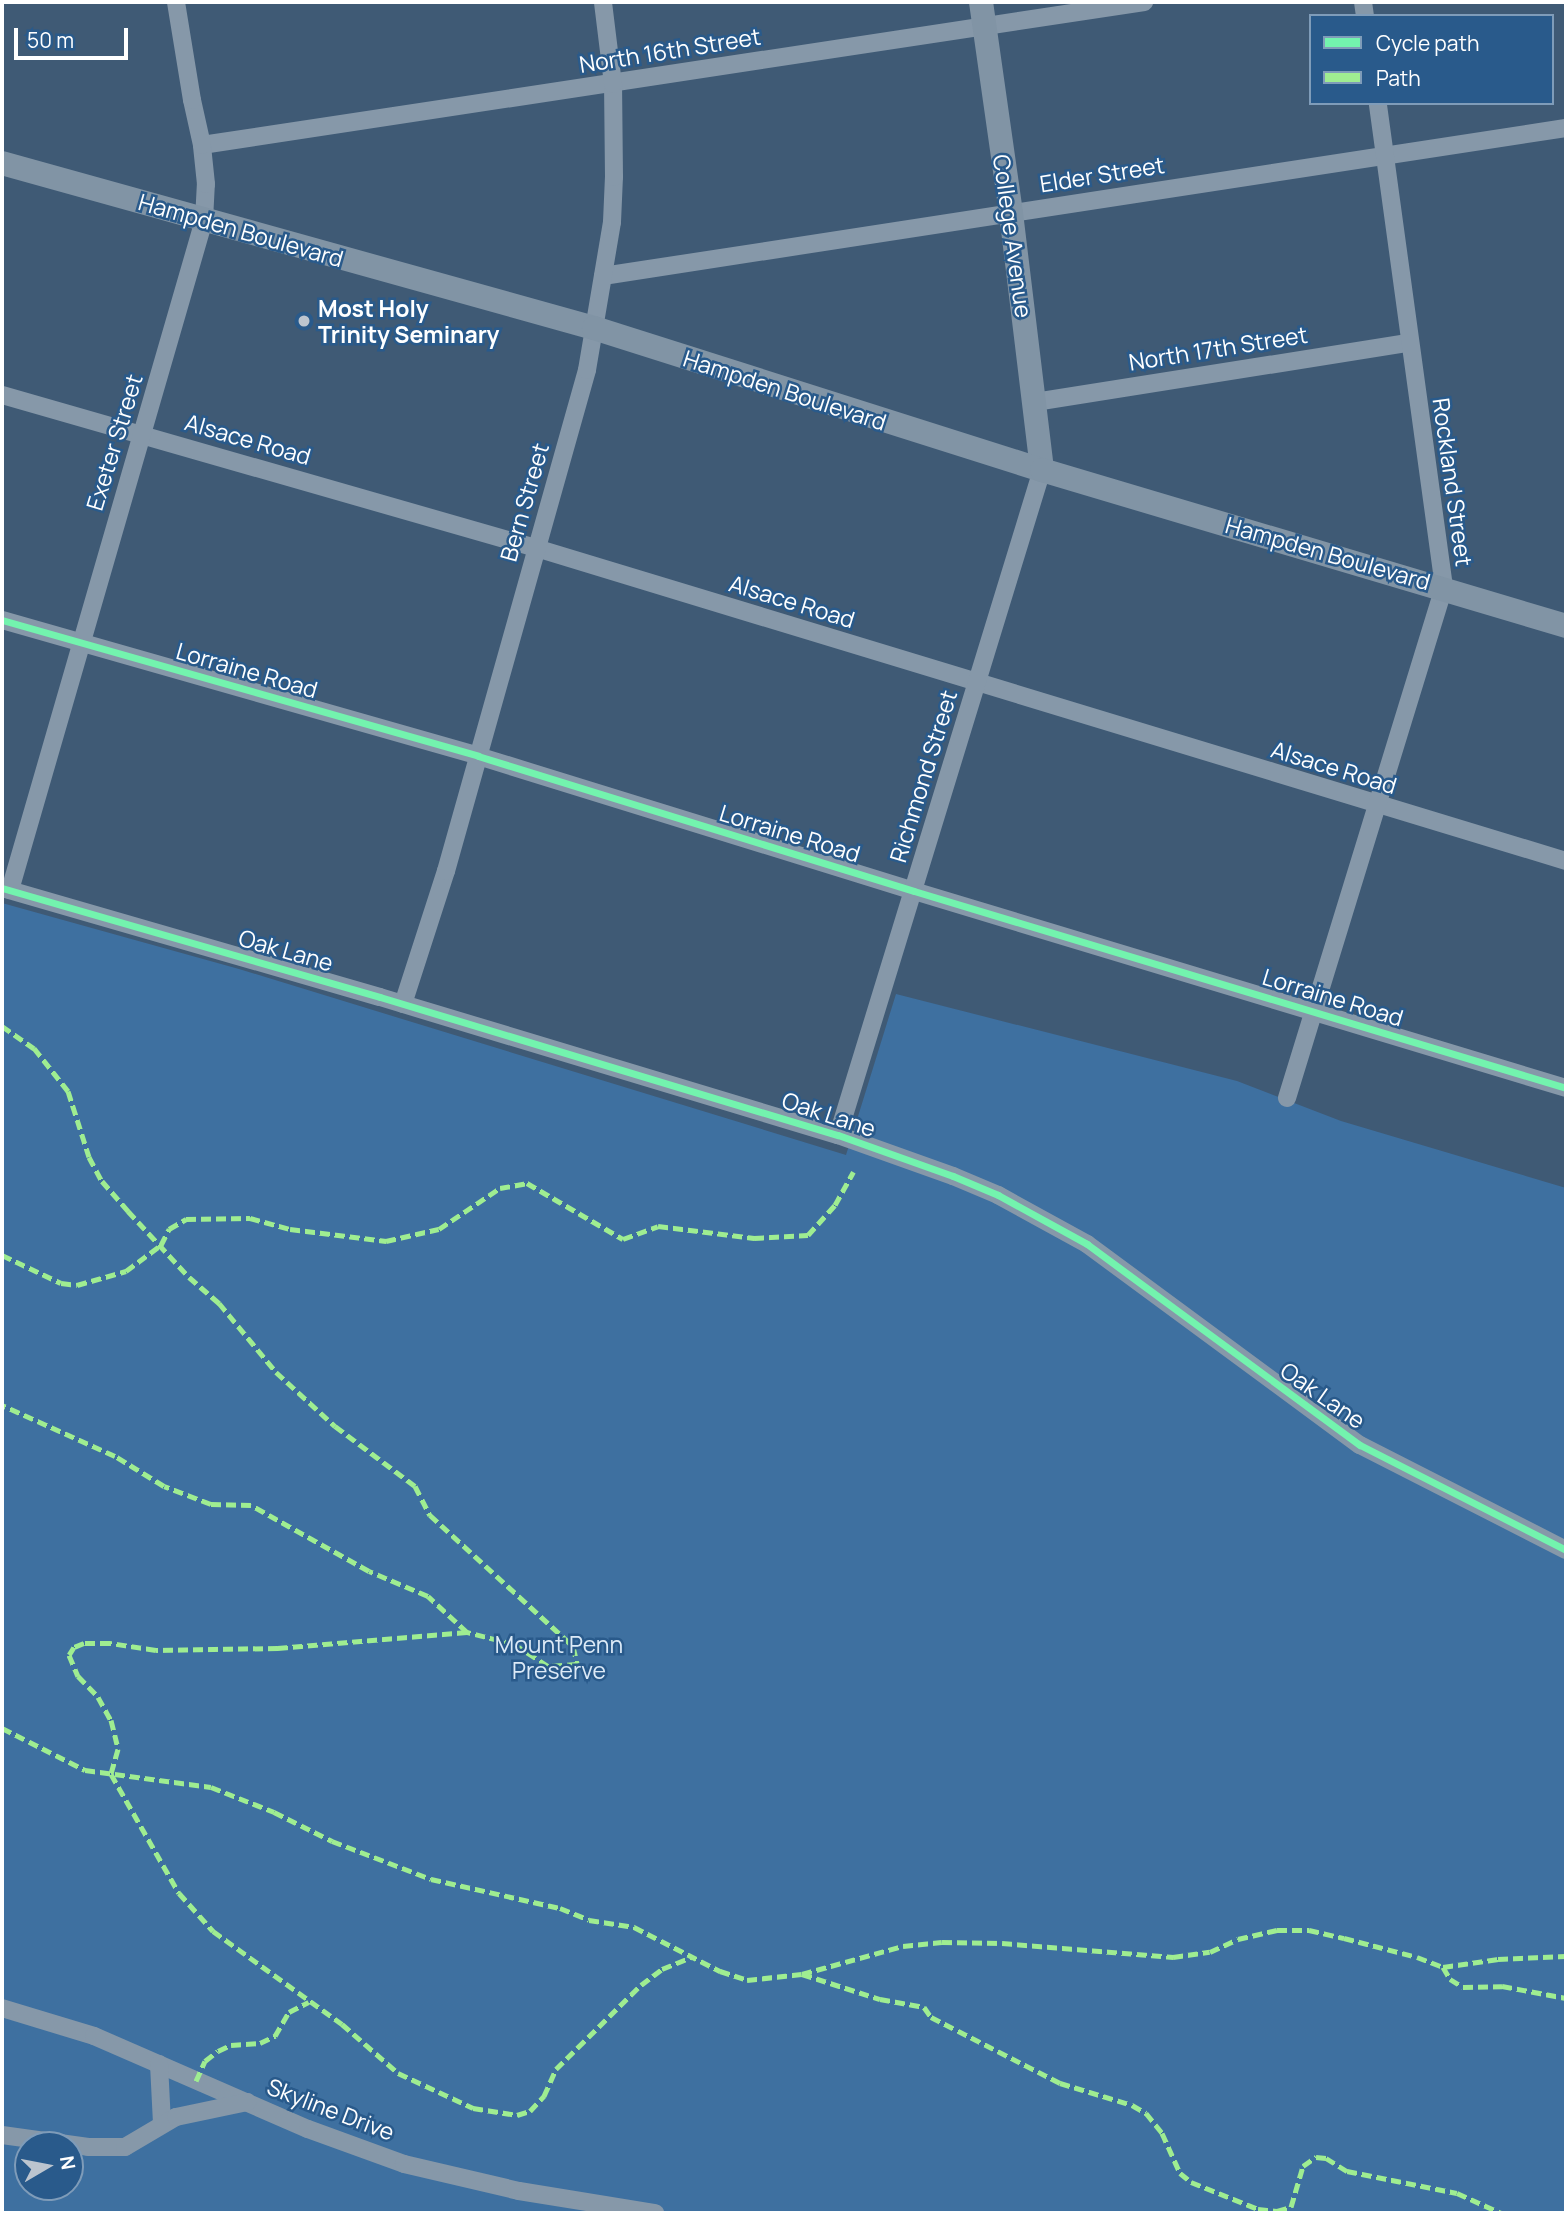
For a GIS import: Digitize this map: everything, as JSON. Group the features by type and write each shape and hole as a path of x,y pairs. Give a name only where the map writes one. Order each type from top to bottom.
{"main road":[{"name":"College Avenue","path":"981,2 1012,213 1042,470"},
{"name":"Hampden Boulevard","path":"2,163 594,328 1042,470 1444,587 1566,626"}],"street":[{"name":"Exeter Street","path":"6,889 204,220 206,184 202,145 191,100 176,2"},
{"name":"Bern Street","path":"403,1004 446,871 587,370 612,222 613,84 603,2"},
{"name":"North 16th Street","path":"202,145 1144,2"},
{"name":"Rockland Street","path":"1287,1098 1444,587 1378,105"},
{"name":"Elder Street","path":"603,276 1566,128"},
{"name":"North 17th Street","path":"1035,402 1409,343"},
{"name":"Alsace Road","path":"2,395 537,548 1566,862"},
{"name":"Richmond Street","path":"838,1135 1042,470"},
{"name":"Lorraine Road","path":"2,620 478,756 1566,1088"},
{"name":"Oak Lane","path":"6,889 403,1004 838,1135 954,1176 1053,1224 1087,1244 1360,1445 1566,1550"},
{"name":"Skyline Drive","path":"2,2008 94,2036 308,2129 404,2164 519,2191 655,2213"},
{"path":"159,2064 162,2124"},
{"path":"2,2135 88,2147 125,2147 176,2116 247,2102"}],"green space":[{"name":"Mount Penn Preserve","path":"2,903 239,969 846,1155 896,994 1237,1081 1341,1121 1566,1188 1566,2213 2,2213"}],"marked path":[{"path":"2,1026 34,1048 68,1091 89,1157 102,1181 128,1211 189,1277 219,1303 276,1372 335,1426 415,1486 430,1515 573,1646 577,1664 548,1666 514,1644 467,1632 428,1596 369,1571 251,1505 211,1504 164,1486 115,1456 2,1405"},
{"path":"2,1255 61,1283 77,1285 126,1271 161,1245 169,1229 186,1219 250,1218 290,1229 386,1241 439,1229 500,1188 527,1183 623,1239 658,1226 754,1238 808,1235 835,1205 853,1172"},
{"path":"467,1632 278,1648 156,1650 110,1643 84,1643 74,1647 69,1655 78,1676 98,1697 111,1720 118,1749 111,1774 179,1893 213,1931 342,2024 398,2073 473,2108 517,2115 530,2111 544,2096 556,2069 641,1985 662,1969 692,1957"},
{"path":"2,1728 85,1770 211,1787 274,1812 332,1841 431,1879 560,1908 589,1920 634,1927 720,1971 747,1980 802,1974 880,1999 924,2007 931,2017 1060,2083 1132,2105 1146,2113 1162,2133 1180,2173 1191,2182 1258,2209 1277,2211 1291,2207 1303,2166 1316,2157 1326,2158 1347,2171 1457,2193 1501,2213"},
{"path":"802,1974 903,1946 942,1942 1002,1943 1173,1957 1210,1952 1238,1939 1277,1930 1309,1930 1417,1957 1443,1967"},
{"path":"1443,1967 1498,1959 1566,1956"},
{"path":"1443,1967 1450,1979 1463,1987 1502,1986 1566,1998"},
{"path":"196,2081 205,2061 218,2051 231,2045 260,2043 275,2036 289,2012 309,2002"}],"cycle path":[{"path":"2,620 478,756 1566,1088"},
{"path":"2,888 380,997 838,1135 998,1195 1087,1244 1360,1445 1566,1550"}],"place":[{"name":"Most Holy Trinity Seminary","path":"304,321"}]}
